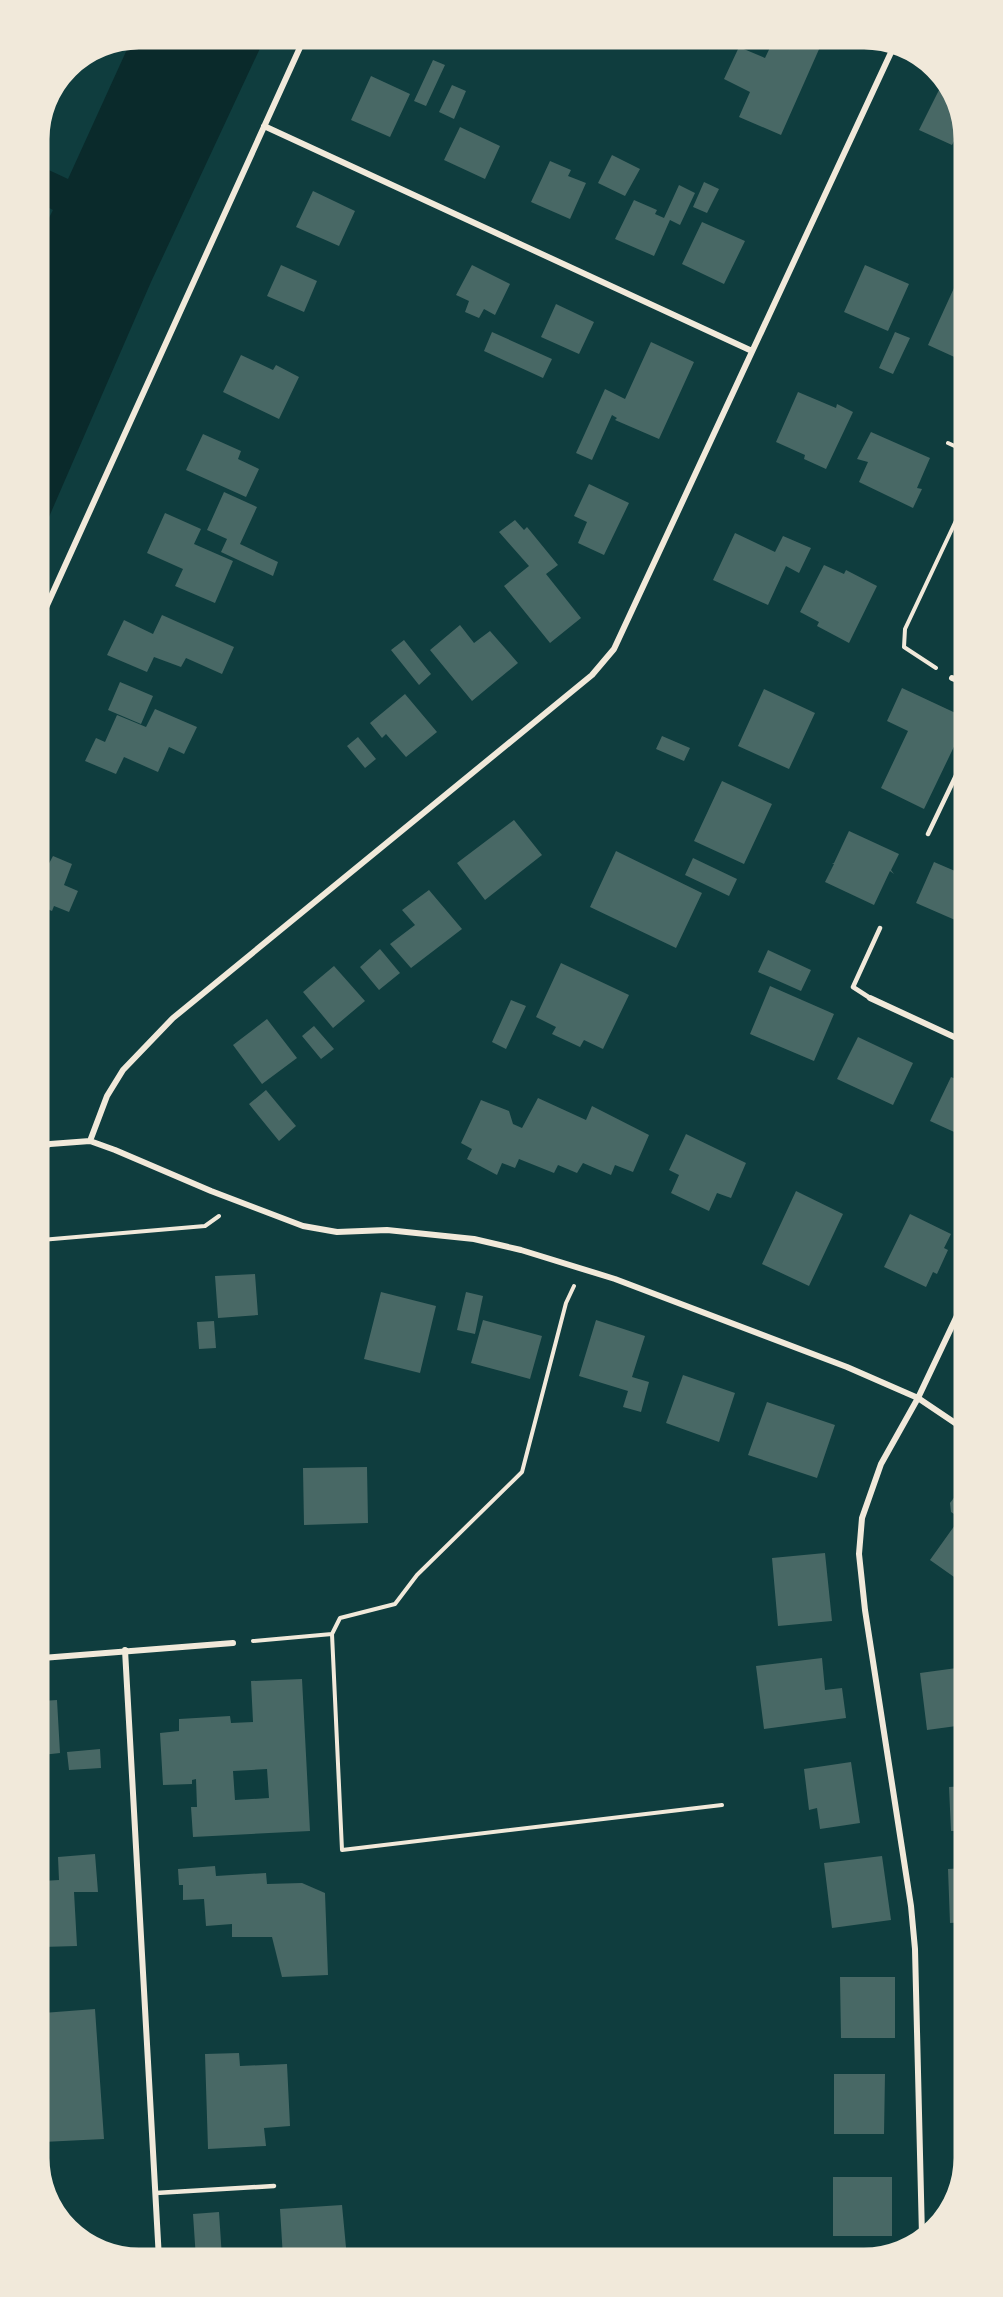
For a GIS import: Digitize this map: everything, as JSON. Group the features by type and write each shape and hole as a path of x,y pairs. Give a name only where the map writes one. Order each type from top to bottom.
{"street":[{"path":"48,603 300,48"},
{"path":"90,1141 107,1096 123,1070 173,1018 592,675 614,649 691,488 891,52"},
{"path":"264,126 752,351"},
{"path":"870,998 955,1037"},
{"path":"48,1146 90,1141 238,1202 303,1226 337,1232 387,1230 474,1239 581,1268 774,1339 918,1398 955,1423"},
{"path":"922,2228 915,1949 909,1895 865,1610 859,1554 862,1518 881,1464 918,1398 955,1320"},
{"path":"48,1657 233,1643"},
{"path":"125,1650 159,2249"}],"lane":[{"path":"928,834 955,778"},
{"path":"870,998 853,987 880,928"},
{"path":"156,2193 274,2186"}],"path":[{"path":"948,443 955,446"},
{"path":"952,678 904,647 904,638 905,629 955,523"},
{"path":"48,1239 205,1226 238,1202"},
{"path":"581,1268 566,1303 522,1472 417,1575 395,1604 340,1618 332,1634 342,1850 722,1805"},
{"path":"233,1643 332,1634"}],"water":[{"path":"260,48 151,282 48,519 48,220 53,210 48,207 48,170 68,179 127,49"}],"building":[{"path":"739,48 765,58 770,48 820,48 781,135 739,117 750,92 724,79"},
{"path":"433,60 445,65 426,106 414,101"},
{"path":"371,76 410,94 390,137 351,120"},
{"path":"452,85 466,91 454,119 439,112"},
{"path":"940,89 950,110 955,139 952,145 919,130"},
{"path":"460,127 500,146 485,179 444,160"},
{"path":"612,155 640,169 625,196 598,183"},
{"path":"550,161 571,170 568,176 586,183 570,219 531,202"},
{"path":"704,182 719,189 707,213 693,207"},
{"path":"679,185 695,193 680,225 670,220 654,256 615,239 634,200 657,210 655,214 664,218"},
{"path":"313,191 355,211 339,246 296,227"},
{"path":"702,222 745,241 724,284 682,264"},
{"path":"281,265 317,281 304,312 267,296"},
{"path":"472,265 510,284 495,315 484,309 479,318 465,312 469,301 456,295"},
{"path":"865,265 909,284 888,331 844,312"},
{"path":"954,288 955,288 955,357 928,345"},
{"path":"556,304 594,322 579,354 541,337"},
{"path":"492,332 552,359 543,378 484,351"},
{"path":"895,332 910,338 893,374 879,368"},
{"path":"651,342 694,362 659,439 615,420 617,418 612,415 592,460 576,453 605,389 625,399"},
{"path":"241,355 273,370 276,365 299,377 279,419 223,392"},
{"path":"798,392 836,408 837,404 853,412 826,469 804,459 805,455 776,442"},
{"path":"871,432 930,458 917,488 922,489 913,508 859,482 868,462 857,459"},
{"path":"203,434 241,451 238,459 259,469 246,497 186,470"},
{"path":"589,484 629,503 604,555 578,543 587,522 574,516"},
{"path":"224,492 257,507 240,544 278,562 273,576 221,552 227,539 207,530"},
{"path":"165,513 201,529 194,544 233,561 215,603 175,586 183,569 147,553"},
{"path":"515,520 524,530 527,527 558,565 546,574 581,618 550,643 504,586 529,566 499,532"},
{"path":"735,533 775,552 783,536 811,548 799,573 786,566 768,605 713,580"},
{"path":"824,565 844,574 846,570 877,586 849,643 817,626 819,622 800,612"},
{"path":"162,615 234,647 222,674 186,658 181,667 154,657 147,672 107,655 124,620 153,634"},
{"path":"460,625 474,643 490,631 518,663 472,701 430,650"},
{"path":"404,640 431,674 419,685 391,650"},
{"path":"120,682 153,696 141,724 108,710"},
{"path":"902,688 955,713 955,745 924,809 881,788 908,731 887,721"},
{"path":"764,689 815,713 789,769 738,746"},
{"path":"405,694 437,732 406,757 386,734 382,738 370,723"},
{"path":"155,709 197,727 184,754 169,747 158,772 124,757 116,774 85,761 96,738 105,742 117,715 146,727"},
{"path":"662,736 690,748 684,761 656,749"},
{"path":"358,737 376,759 365,768 347,746"},
{"path":"722,781 772,804 744,864 694,841"},
{"path":"514,820 542,855 485,900 457,863"},
{"path":"849,831 899,854 891,870 894,874 890,871 874,905 825,882"},
{"path":"616,851 702,893 676,948 590,907"},
{"path":"53,856 72,864 64,885 78,891 69,912 54,906 52,911 48,909 48,865"},
{"path":"693,858 737,879 729,896 685,875"},
{"path":"934,862 955,871 955,920 916,903"},
{"path":"429,890 462,929 411,968 390,944 415,925 402,910"},
{"path":"380,949 400,973 379,990 360,967"},
{"path":"768,950 811,970 801,991 758,972"},
{"path":"561,963 629,995 603,1049 584,1040 580,1047 552,1034 556,1027 536,1017"},
{"path":"334,966 365,1001 333,1028 303,992"},
{"path":"770,986 834,1014 814,1061 750,1034"},
{"path":"511,1000 526,1006 506,1049 492,1042"},
{"path":"267,1019 297,1058 262,1084 233,1045"},
{"path":"314,1026 334,1049 321,1059 302,1036"},
{"path":"858,1037 913,1063 893,1105 837,1079"},
{"path":"951,1077 955,1079 955,1132 930,1121"},
{"path":"266,1090 296,1126 279,1141 249,1104"},
{"path":"538,1098 586,1120 592,1106 649,1135 633,1172 615,1165 611,1175 583,1163 577,1173 558,1165 554,1173 519,1159 515,1168 502,1163 497,1175 467,1159 472,1149 461,1143 481,1100 509,1111 513,1124 522,1128"},
{"path":"686,1134 746,1163 731,1198 717,1193 709,1211 671,1193 679,1175 669,1170"},
{"path":"796,1191 843,1214 809,1286 762,1264"},
{"path":"910,1214 951,1234 944,1248 948,1250 937,1274 933,1272 926,1287 884,1267"},
{"path":"255,1274 258,1315 218,1318 215,1276"},
{"path":"381,1292 436,1306 420,1373 364,1359"},
{"path":"466,1292 483,1296 475,1334 457,1330"},
{"path":"483,1320 542,1336 530,1379 471,1363"},
{"path":"596,1320 645,1336 632,1377 649,1382 641,1412 623,1407 628,1391 579,1376"},
{"path":"214,1321 216,1348 199,1349 197,1322"},
{"path":"683,1375 735,1393 719,1442 666,1423"},
{"path":"767,1402 835,1425 817,1478 748,1455"},
{"path":"367,1467 368,1523 304,1525 303,1468"},
{"path":"955,1496 955,1515 951,1512 950,1503"},
{"path":"955,1525 955,1578 930,1560"},
{"path":"825,1553 832,1621 778,1626 772,1558"},
{"path":"822,1658 825,1690 842,1688 846,1718 764,1729 756,1666"},
{"path":"955,1668 955,1726 927,1730 920,1673"},
{"path":"302,1679 310,1831 193,1837 191,1807 197,1807 196,1779 192,1780 192,1784 163,1785 160,1733 179,1731 179,1719 230,1716 231,1723 253,1722 251,1681","holes":["267,1769 269,1798 235,1800 233,1771"]},
{"path":"57,1700 60,1753 48,1754 48,1701"},
{"path":"100,1749 101,1768 69,1770 67,1752"},
{"path":"851,1762 860,1823 820,1829 817,1808 809,1810 804,1769"},
{"path":"949,1787 955,1787 955,1831 951,1831"},
{"path":"95,1854 98,1892 74,1892 77,1946 48,1947 48,1881 59,1880 58,1857"},
{"path":"882,1856 891,1920 832,1928 824,1863"},
{"path":"215,1866 216,1876 266,1873 267,1884 302,1883 325,1893 328,1975 282,1977 272,1937 232,1937 232,1924 206,1926 204,1899 183,1900 183,1885 179,1885 178,1869"},
{"path":"948,1869 955,1869 955,1923 950,1923"},
{"path":"840,1977 895,1977 895,2038 841,2038"},
{"path":"95,2009 104,2139 48,2142 48,2013"},
{"path":"955,2044 955,2097 954,2097"},
{"path":"239,2053 240,2066 287,2064 290,2126 264,2128 266,2146 208,2149 205,2054"},
{"path":"834,2074 885,2074 884,2134 834,2134"},
{"path":"833,2177 892,2177 892,2236 833,2236"},
{"path":"342,2205 346,2249 282,2249 280,2209"},
{"path":"219,2212 221,2249 195,2249 193,2214"}]}
